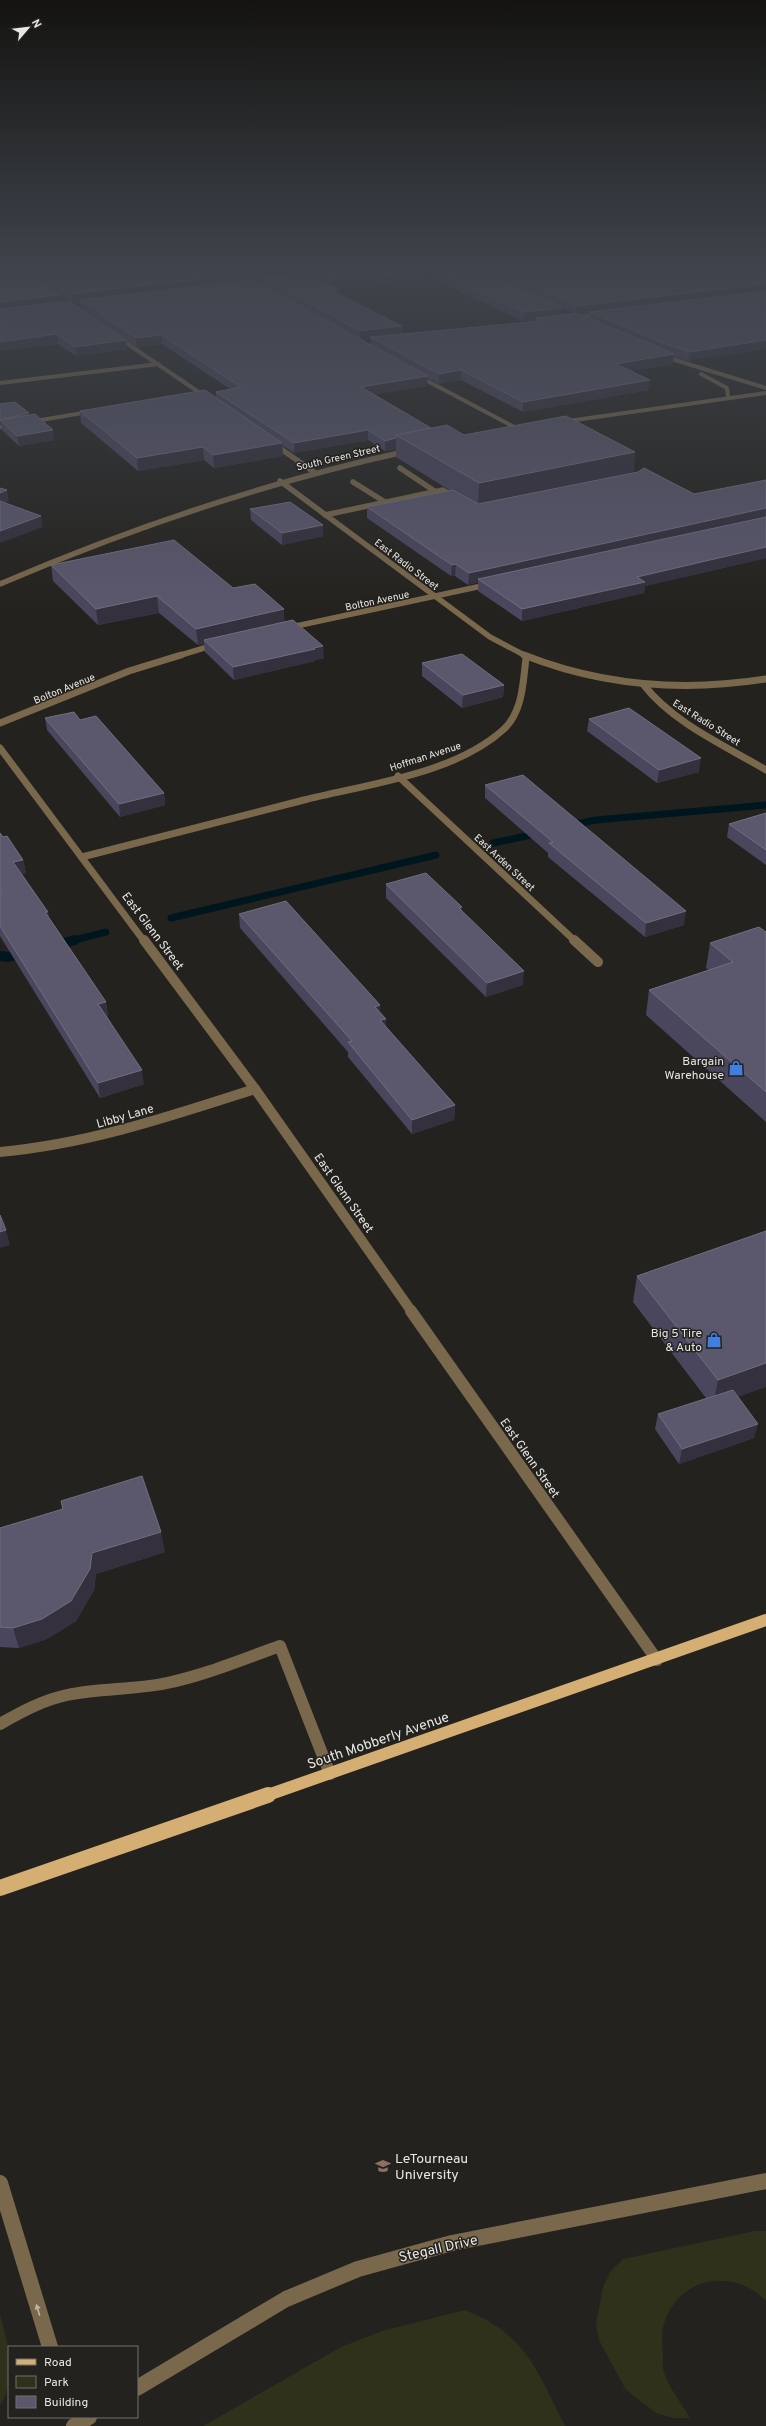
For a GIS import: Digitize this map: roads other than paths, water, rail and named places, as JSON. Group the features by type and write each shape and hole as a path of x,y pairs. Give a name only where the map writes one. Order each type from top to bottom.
{"main road":[{"name":"South Mobberly Avenue","path":"0,1888 656,1660 766,1620"}],"street":[{"path":"0,384 14,382"},
{"path":"185,382 215,402"},
{"path":"428,382 518,430"},
{"path":"716,382 727,388 728,398"},
{"path":"746,382 766,388"},
{"path":"554,424 766,393"},
{"path":"194,395 202,394"},
{"path":"0,427 101,410"},
{"path":"511,431 526,428"},
{"path":"264,437 314,472"},
{"name":"South Green Street","path":"0,584 129,530 202,504 314,472 412,450"},
{"path":"400,468 436,492"},
{"name":"East Radio Street","path":"280,481 498,643 526,658"},
{"path":"353,482 385,502"},
{"path":"325,515 443,490 460,501"},
{"name":"Bolton Avenue","path":"281,630 495,583"},
{"name":"Bolton Avenue","path":"0,723 144,666 223,642"},
{"path":"526,658 573,672 643,684 698,685 766,679"},
{"name":"Hoffman Avenue","path":"82,857 398,776 464,754 491,739 506,728 519,709 526,658"},
{"name":"East Radio Street","path":"643,684 653,698 669,710 766,770"},
{"name":"East Glenn Street","path":"0,748 255,1090 656,1660"},
{"name":"East Arden Street","path":"398,776 598,962"},
{"name":"Libby Lane","path":"0,1152 27,1150 89,1140 255,1090"},
{"path":"0,1724 39,1703 58,1697 75,1693 148,1686 169,1682 280,1646 330,1774"},
{"name":"Stegall Drive","path":"138,2387 286,2299 358,2269 452,2243 766,2181"},
{"path":"0,2183 50,2346"},
{"path":"74,2426 87,2418"}],"waterway":[{"path":"567,826 596,820 766,805"},
{"path":"493,843 540,833"},
{"path":"171,918 436,855"},
{"path":"71,941 106,932"},
{"path":"52,946 75,940"},
{"path":"0,956 8,957 25,953"}],"place":[{"name":"Bargain Warehouse","path":"736,1068"},
{"name":"Big 5 Tire & Auto","path":"714,1340"},
{"name":"LeTourneau University","path":"383,2166"}]}
